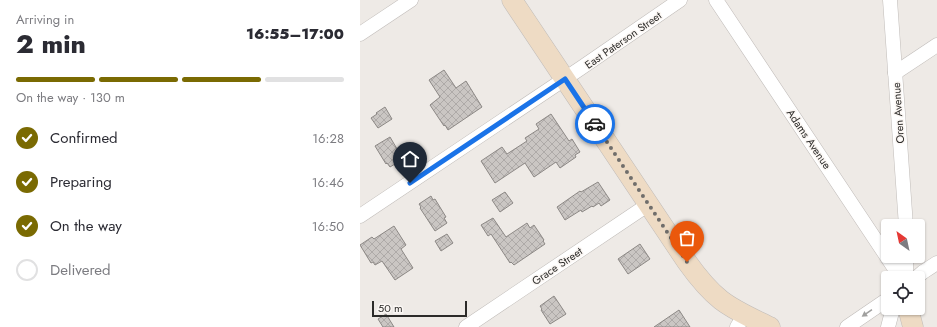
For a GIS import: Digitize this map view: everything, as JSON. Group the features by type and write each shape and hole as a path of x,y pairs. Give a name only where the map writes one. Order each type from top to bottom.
{"street":[{"path":"360,34 411,0"},
{"path":"512,0 687,262 706,285 741,321 770,327"},
{"name":"East Paterson Street","path":"360,216 680,0"},
{"name":"Adams Avenue","path":"716,0 896,271"},
{"name":"Oren Avenue","path":"890,0 905,219"},
{"path":"895,73 937,45"},
{"name":"Grace Street","path":"466,327 649,204"},
{"path":"925,271 937,263"},
{"path":"847,327 881,304"},
{"path":"888,327 891,315"},
{"path":"904,327 907,315"},
{"path":"910,315 913,327"}],"building":[{"path":"444,70 456,88 466,81 482,107 448,130 430,105 440,97 429,80"},
{"path":"385,107 392,119 378,128 371,118"},
{"path":"551,114 569,141 572,139 580,152 575,155 576,157 560,168 556,162 534,177 525,163 495,183 481,161 502,147 507,154 527,141 525,138 539,129 536,124"},
{"path":"390,137 403,159 390,167 387,163 386,164 375,146"},
{"path":"598,182 610,200 601,206 599,203 582,212 581,210 565,220 557,207 580,191 581,192"},
{"path":"505,192 513,203 500,212 492,200"},
{"path":"431,196 433,200 435,199 446,217 444,218 447,223 435,231 419,204"},
{"path":"493,218 506,237 527,223 530,228 534,225 545,244 514,265 511,262 510,263 491,234 488,236 481,225"},
{"path":"394,226 406,245 401,249 413,268 395,280 382,261 375,265 373,262 371,263 360,245 372,237 374,239"},
{"path":"447,234 453,243 441,251 435,241"},
{"path":"640,244 650,259 628,274 618,259"},
{"path":"554,296 566,314 550,324 540,306"},
{"path":"679,310 690,327 654,327"},
{"path":"386,314 394,327 383,327 378,319"}],"way so far":[{"path":"595,124 687,262"}],"route":[{"path":"410,183 565,79 595,124"}]}
